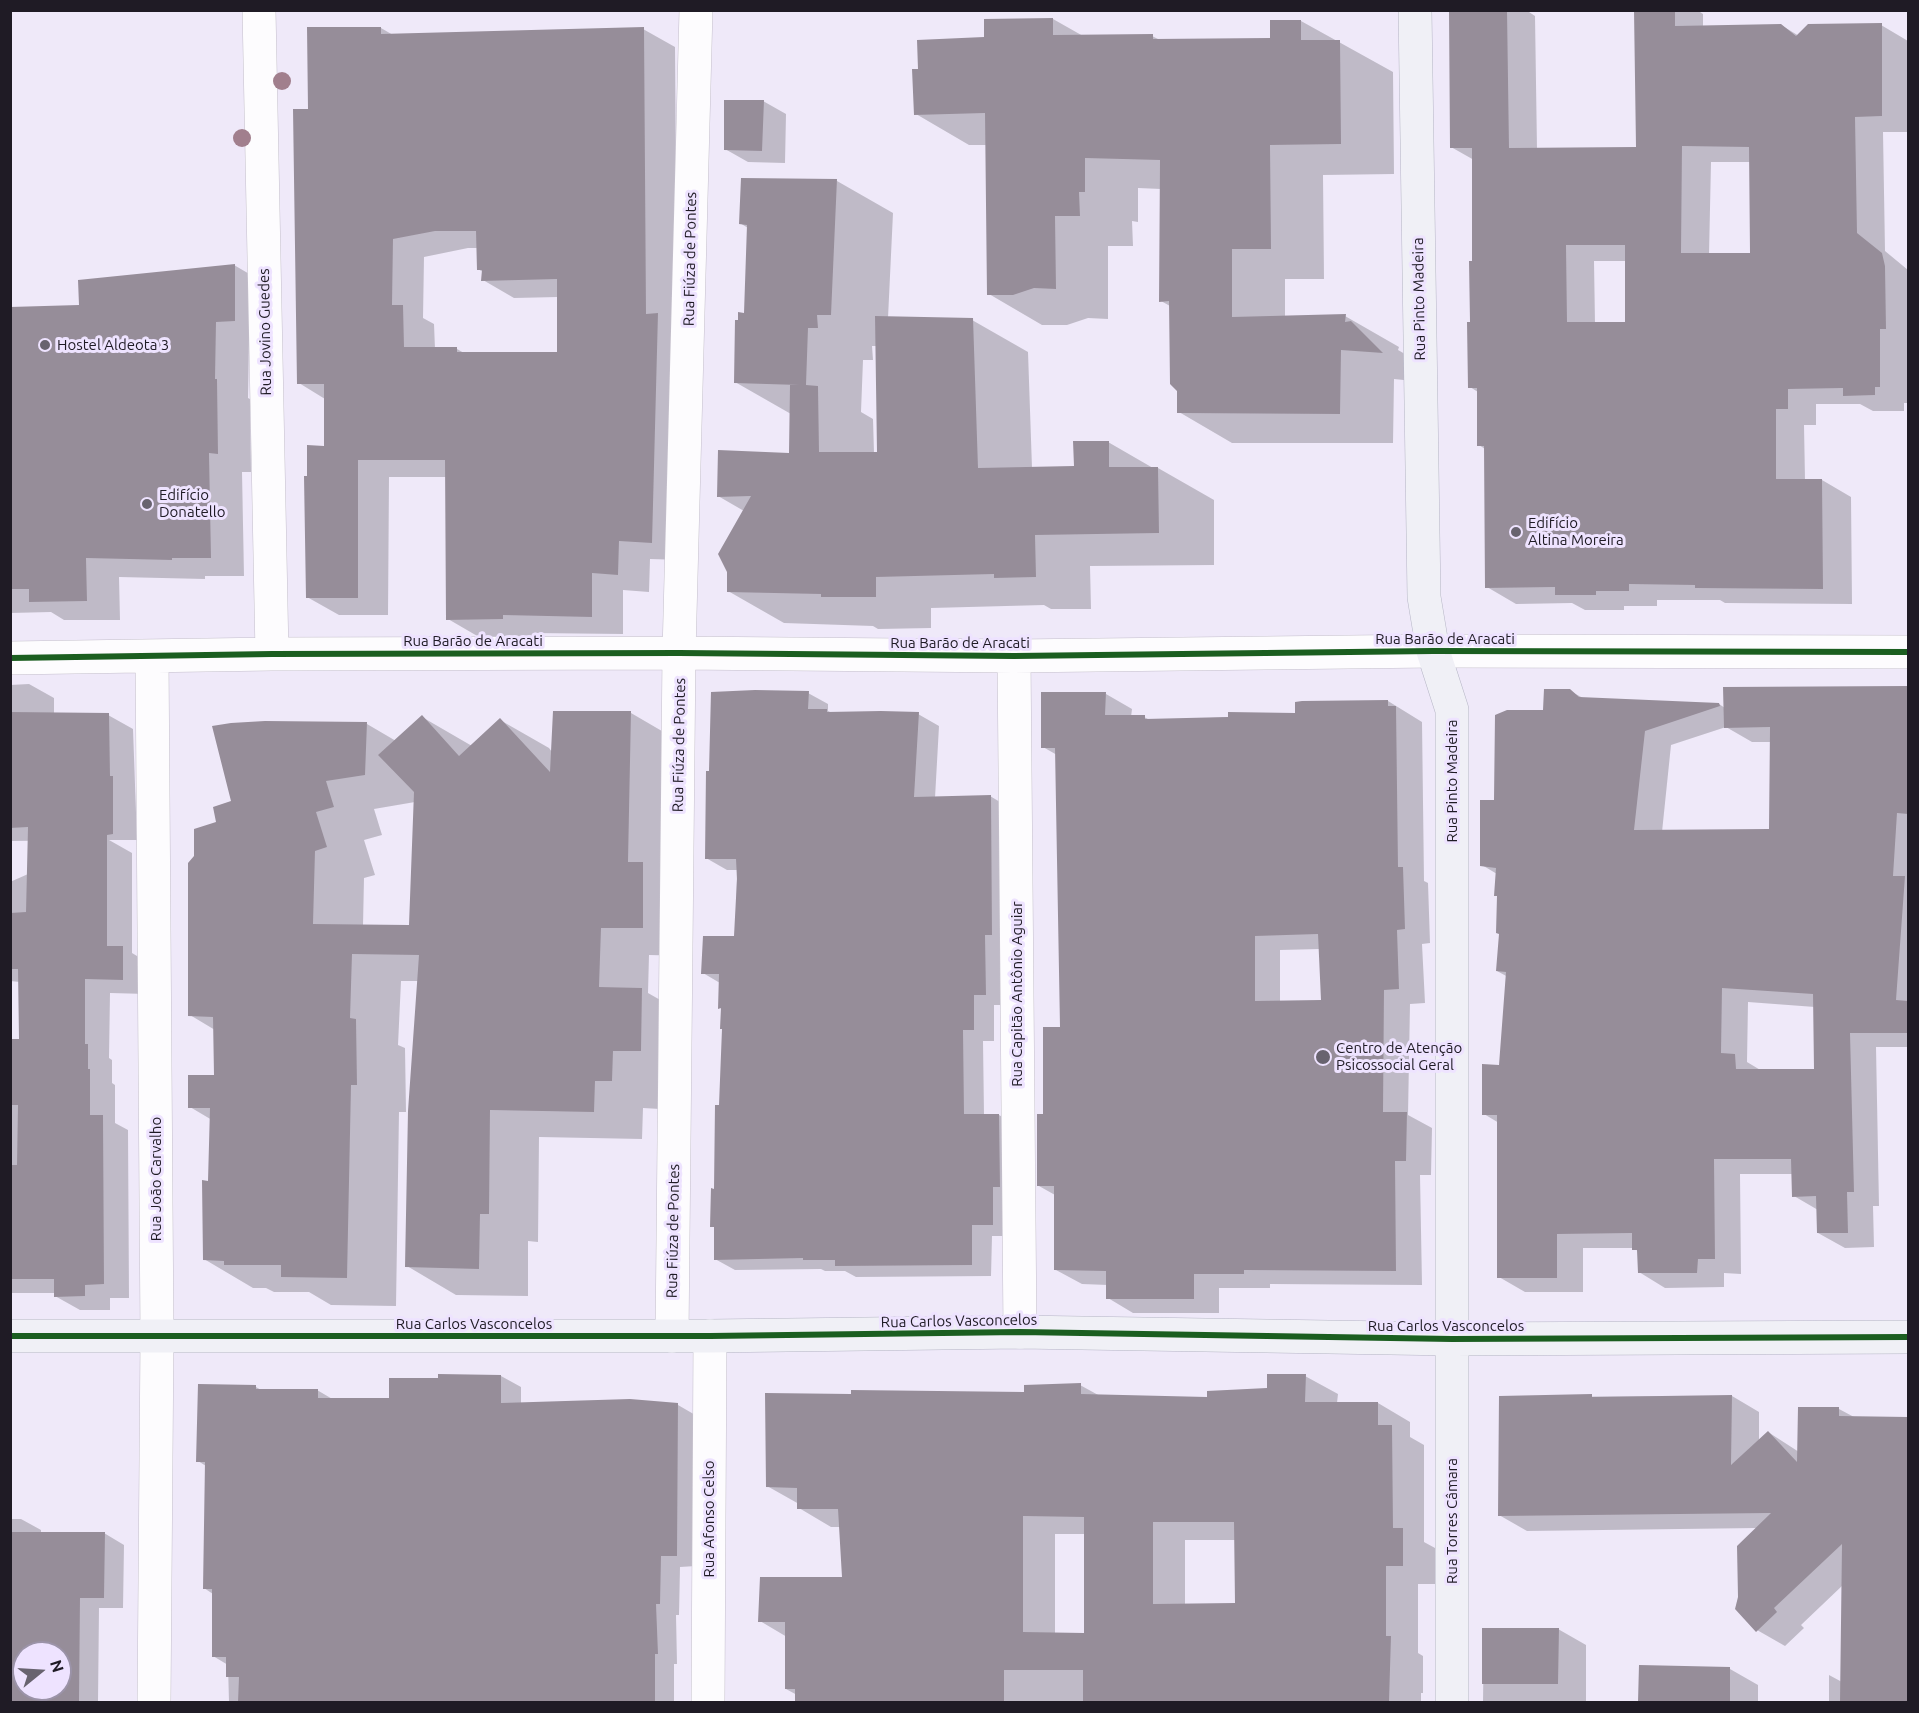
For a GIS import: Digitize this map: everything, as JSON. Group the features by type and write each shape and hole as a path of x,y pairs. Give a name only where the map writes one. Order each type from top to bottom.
{"main road":[{"name":"Rua Pinto Madeira","path":"1415,10 1424,597 1433,651 1452,710 1452,1339"},
{"name":"Rua Carlos Vasconcelos","path":"10,1336 710,1336 1020,1332 1452,1339 1908,1338"},
{"name":"Rua Torres Câmara","path":"1452,1339 1452,1702"}],"street":[{"name":"Rua Jovino Guedes","path":"259,10 272,654"},
{"name":"Rua Fiúza de Pontes","path":"672,1336 679,653 696,10"},
{"name":"Rua Barão de Aracati","path":"10,657 272,654 679,653 1014,656 1433,651 1908,652"},
{"name":"Rua João Carvalho","path":"152,656 157,1336 154,1702"},
{"name":"Rua Capitão Antônio Aguiar","path":"1014,656 1020,1332"},
{"name":"Rua Afonso Celso","path":"708,1702 710,1336"}],"building":[{"path":"1449,10 1507,10 1509,148 1636,147 1634,10 1675,10 1675,26 1781,24 1796,36 1808,24 1882,23 1882,116 1855,117 1857,233 1882,253 1885,266 1886,329 1880,329 1880,387 1875,387 1875,395 1843,396 1843,388 1788,389 1788,409 1776,409 1776,479 1822,479 1823,589 1695,588 1695,585 1629,584 1629,591 1596,591 1596,595 1555,595 1555,587 1485,588 1484,446 1477,446 1477,388 1468,388 1467,322 1470,322 1469,261 1472,261 1472,148 1450,148","holes":["1682,146 1749,147 1750,253 1681,253","1566,245 1625,245 1625,322 1567,322"]},
{"path":"1053,18 1053,35 1153,34 1153,39 1270,38 1270,20 1301,20 1301,40 1340,40 1341,144 1270,145 1271,249 1232,249 1232,317 1346,314 1345,322 1351,321 1383,353 1341,350 1340,414 1177,413 1177,391 1170,384 1169,301 1159,302 1160,160 1085,158 1085,192 1079,192 1080,216 1055,216 1056,289 1034,288 1013,295 987,295 985,113 914,115 912,69 918,69 917,40 984,37 984,19"},
{"path":"307,27 381,27 381,34 644,27 646,314 658,313 652,543 619,541 618,575 592,573 592,617 503,615 503,619 446,620 445,460 358,460 358,598 306,598 304,476 307,476 307,445 324,446 324,384 297,384 293,109 308,109","holes":["435,231 476,231 477,270 482,270 481,281 557,279 557,352 457,352 457,347 404,347 403,305 392,305 393,239"]},
{"path":"724,100 764,100 762,151 724,150"},
{"path":"741,178 837,179 831,315 817,315 818,328 808,328 806,385 818,386 819,452 877,452 875,316 973,318 978,468 1074,466 1073,441 1109,441 1109,467 1158,467 1159,533 1035,535 1036,577 994,578 994,574 876,577 876,597 821,597 821,594 727,592 727,572 718,554 751,496 717,497 718,450 789,453 790,385 799,385 734,383 735,320 738,320 738,312 744,313 747,225 739,224"},
{"path":"235,264 235,321 216,322 215,379 217,379 218,454 209,453 211,558 172,558 172,560 86,558 87,601 29,602 29,589 10,589 10,307 79,305 78,280"},
{"path":"1908,686 1908,814 1897,813 1893,876 1905,876 1896,1000 1908,1001 1908,1033 1850,1033 1854,1192 1847,1192 1848,1233 1817,1233 1816,1196 1792,1197 1791,1159 1714,1159 1715,1259 1698,1259 1697,1273 1638,1273 1637,1250 1632,1250 1632,1233 1557,1234 1557,1278 1497,1278 1497,1115 1482,1115 1482,1064 1499,1065 1506,972 1496,971 1499,934 1496,933 1497,896 1494,896 1496,868 1480,866 1480,800 1494,800 1495,715 1507,710 1543,710 1544,689 1570,689 1579,697 1719,703 1720,706 1645,731 1634,830 1769,829 1770,727 1724,728 1723,687","holes":["1722,988 1813,994 1814,1069 1736,1069 1735,1054 1721,1053"]},
{"path":"809,691 808,709 827,709 827,712 919,712 914,797 991,795 992,935 985,935 986,995 974,995 974,1030 963,1030 964,1114 999,1114 1000,1187 993,1187 993,1225 972,1225 972,1265 835,1266 835,1260 803,1260 803,1258 714,1260 714,1227 710,1227 711,1188 714,1189 715,1105 719,1105 722,1029 720,1029 721,1008 718,1009 719,974 701,974 703,936 734,936 737,879 736,859 705,859 706,771 709,771 711,692"},
{"path":"1041,692 1106,692 1105,715 1145,715 1145,719 1228,717 1228,712 1295,713 1295,702 1302,701 1388,700 1388,706 1396,706 1398,867 1403,867 1405,929 1397,930 1399,989 1384,990 1383,1112 1407,1112 1406,1161 1395,1161 1396,1271 1244,1270 1244,1274 1194,1274 1194,1299 1106,1299 1106,1271 1054,1270 1054,1186 1037,1186 1037,1114 1043,1114 1043,1027 1060,1027 1055,748 1041,748","holes":["1318,934 1321,1000 1255,1001 1255,936"]},
{"path":"553,711 631,711 628,862 643,862 643,928 601,928 599,987 642,988 641,1051 613,1051 612,1081 595,1081 594,1112 490,1110 489,1214 480,1214 479,1269 405,1267 408,1111 419,955 352,954 350,1018 356,1019 357,1085 351,1085 347,1278 281,1277 281,1265 224,1265 224,1261 203,1260 202,1180 208,1181 210,1108 188,1108 188,1075 214,1075 213,1017 188,1016 188,863 194,856 194,829 216,822 213,807 231,801 212,726 265,721 367,722 365,775 326,781 334,807 316,812 327,847 315,851 313,924 409,925 414,792 378,755 422,715 459,756 500,718 550,772"},
{"path":"10,712 109,713 110,776 113,776 113,834 107,835 107,946 123,946 123,980 85,979 85,1044 88,1044 88,1069 90,1069 90,1115 103,1115 104,1284 85,1285 85,1296 54,1297 54,1279 10,1279 10,1165 17,1165 18,1105 10,1105 10,1039 19,1039 18,969 10,969 10,913 26,912 28,827 10,828"},
{"path":"438,1374 501,1375 501,1403 630,1399 678,1403 677,1556 661,1556 660,1604 656,1604 658,1654 655,1654 655,1702 238,1702 239,1677 226,1677 226,1657 212,1657 212,1589 203,1589 205,1462 196,1462 198,1384 256,1385 256,1389 318,1389 318,1398 389,1398 389,1378 438,1378"},
{"path":"1267,1374 1306,1374 1305,1402 1378,1402 1378,1425 1392,1425 1393,1528 1403,1528 1403,1566 1386,1566 1386,1636 1391,1636 1389,1702 1083,1702 1083,1670 1004,1670 1004,1702 807,1702 795,1701 795,1689 785,1689 785,1622 758,1622 760,1577 842,1577 838,1509 797,1509 797,1488 766,1487 765,1393 851,1394 851,1390 1024,1392 1024,1385 1081,1383 1081,1394 1207,1397 1207,1391 1267,1388","holes":["1023,1516 1084,1517 1084,1633 1023,1632","1153,1522 1234,1522 1235,1603 1153,1604"]},
{"path":"1592,1394 1592,1397 1732,1395 1731,1465 1768,1431 1797,1462 1798,1407 1839,1407 1839,1416 1908,1417 1908,1702 1840,1702 1842,1544 1774,1608 1777,1612 1756,1632 1735,1609 1738,1597 1737,1546 1771,1513 1498,1516 1499,1396"},
{"path":"10,1532 105,1532 104,1598 80,1598 79,1702 10,1702"},
{"path":"1482,1628 1559,1628 1558,1684 1482,1684"},
{"path":"1639,1665 1730,1667 1730,1702 1638,1702"}],"cycle path":[{"path":"10,658 272,654 679,653 1014,656 1433,651 1908,652"},
{"path":"10,1336 710,1336 1020,1332 1452,1339 1908,1337"}],"place":[{"name":"Hostel Aldeota 3","path":"45,345"},
{"name":"Edifício Donatello","path":"147,504"},
{"name":"Edifício Altina Moreira","path":"1516,532"},
{"name":"Centro de Atenção Psicossocial Geral","path":"1323,1057"}]}
